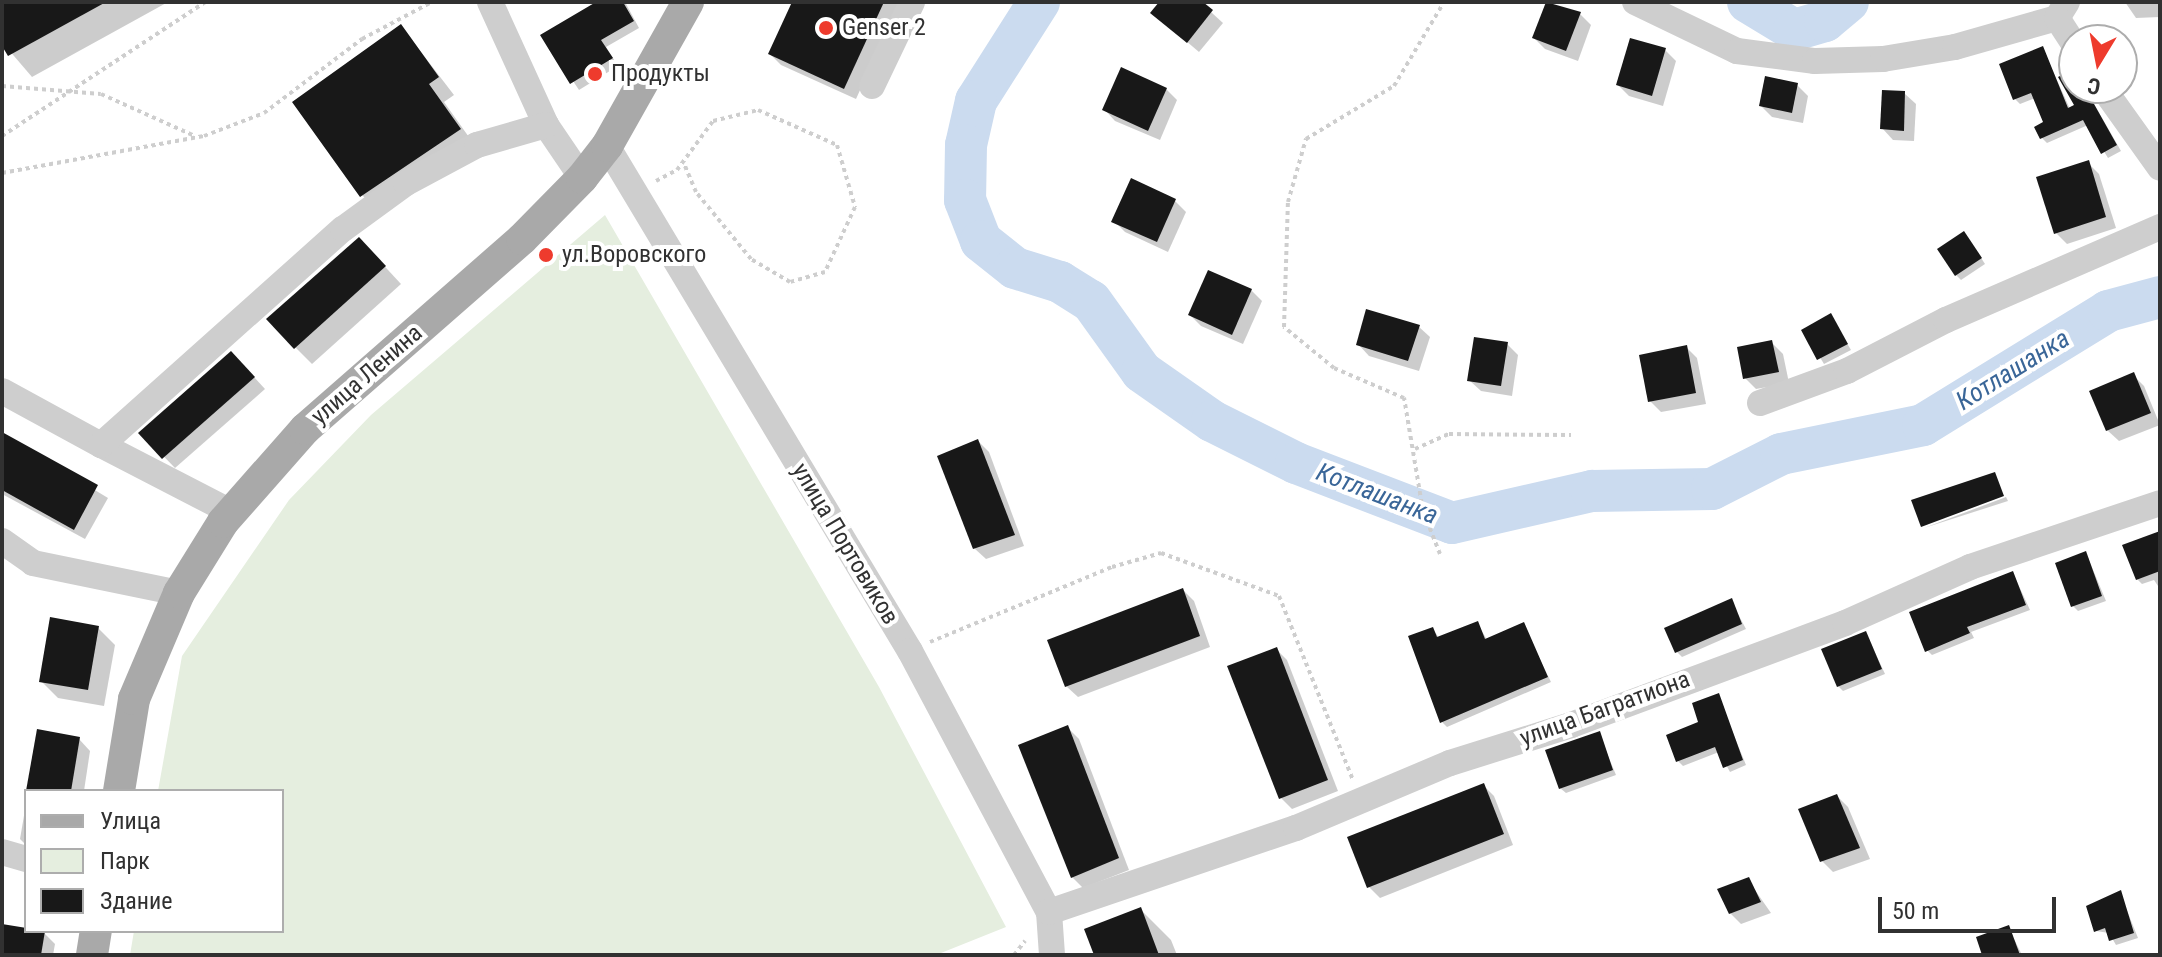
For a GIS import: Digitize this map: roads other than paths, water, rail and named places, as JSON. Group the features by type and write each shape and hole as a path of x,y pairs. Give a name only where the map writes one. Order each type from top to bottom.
{"main road":[{"name":"улица Ленина","path":"119,789 134,699 179,593 231,512 305,429 522,239 582,178 607,146 688,2"},
{"path":"92,955 96,933"}],"street":[{"path":"490,2 546,125 582,178"},
{"path":"872,86 912,2"},
{"path":"1635,2 1737,51 1815,61 1883,59 1955,47 2062,10"},
{"path":"2114,104 2160,168"},
{"path":"101,445 343,229 406,183 477,145 546,125"},
{"name":"улица Портовиков","path":"607,146 910,651 1049,912 1052,955"},
{"path":"1760,403 1847,371 1946,320 2160,227"},
{"path":"2,391 231,512"},
{"name":"улица Багратиона","path":"1049,912 1361,801 1450,763 1571,725 1845,623 1970,567 2160,503"},
{"path":"2,541 33,563 179,593"},
{"path":"2,852 24,858"}],"waterway":[{"name":"Котлашанка","path":"1039,2 976,101 966,145 965,200 981,241 1015,268 1060,282 1091,301 1142,372 1212,421 1296,463 1452,523 1592,491 1712,489 1781,454 1923,425 2108,311 2160,297"},
{"name":"Котлашанка","path":"1748,2 1794,30 1825,21 1848,2"}],"place":[{"name":"Genser 2","path":"826,28"},
{"name":"Продукты","path":"595,74"},
{"name":"ул.Воровского","path":"546,255"}]}
